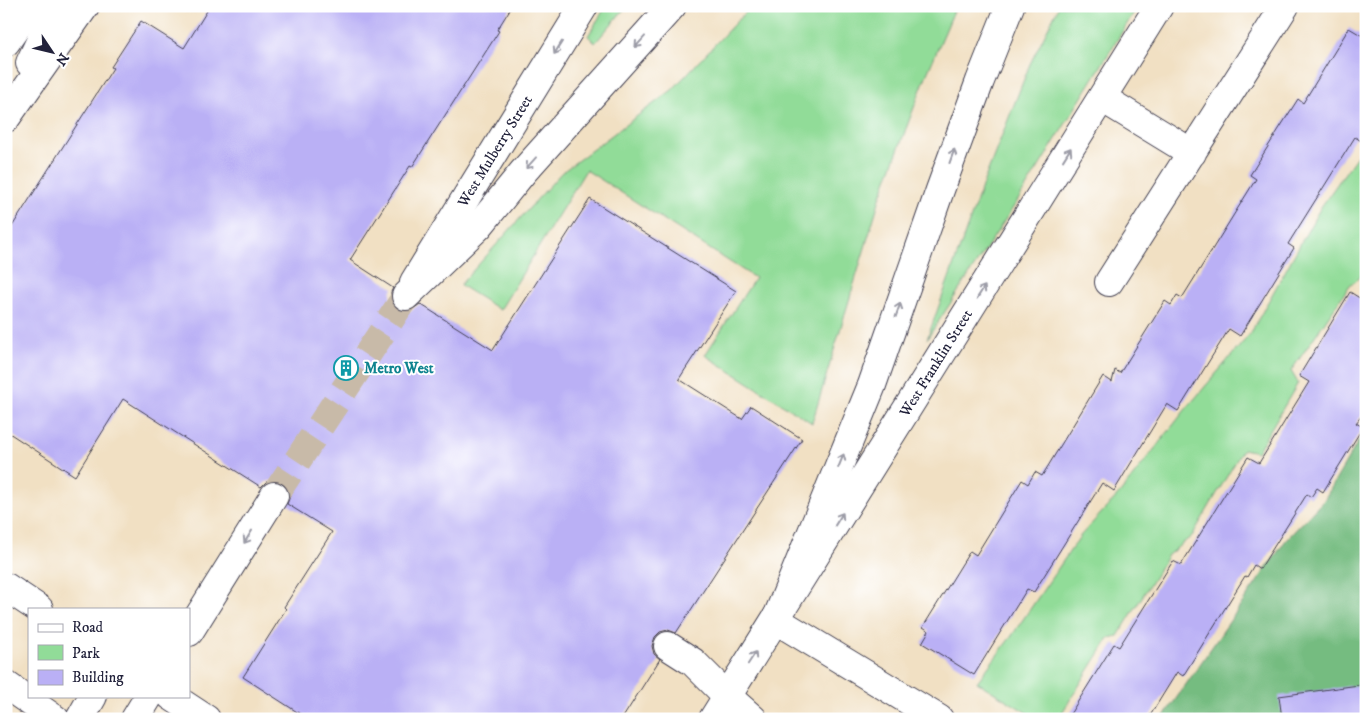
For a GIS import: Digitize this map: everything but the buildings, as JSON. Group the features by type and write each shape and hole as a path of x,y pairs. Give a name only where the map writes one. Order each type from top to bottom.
{"main road":[{"path":"6,42 30,6"},
{"path":"6,112 44,32 50,16 50,6"},
{"path":"6,118 86,6"},
{"name":"West Mulberry Street","path":"584,6 406,296 480,226 523,172 672,6"},
{"path":"939,719 776,620 872,385 943,181 1010,6"},
{"name":"West Franklin Street","path":"720,708 1159,6"},
{"path":"1109,282 1285,6"},
{"path":"1102,98 1192,153"},
{"path":"190,630 274,496"},
{"path":"6,587 38,608"},
{"path":"668,646 693,662 720,708 753,719"},
{"path":"6,685 55,719"},
{"path":"80,719 92,698"},
{"path":"135,719 148,698"},
{"path":"174,698 206,719"}],"green space":[{"path":"606,6 627,6 595,43 588,36"},
{"path":"751,6 956,6 924,81 880,198 812,423 705,355 755,278 586,170 500,310 460,285 561,173 672,90"},
{"path":"1059,6 1138,6 1024,191 927,339 984,181 1030,64"},
{"path":"1366,143 1366,272 1350,285 1291,371 1298,383 1257,452 1243,449 1192,536 1168,555 1118,636 1109,638 1058,719 1037,719 977,682 1013,634 1081,535 1120,493 1185,410 1250,334 1321,207"},
{"path":"1366,428 1366,719 1162,719 1286,540 1324,500"}],"tunnel":[{"path":"274,496 406,296"}],"place":[{"name":"Metro West","path":"346,368"}]}
